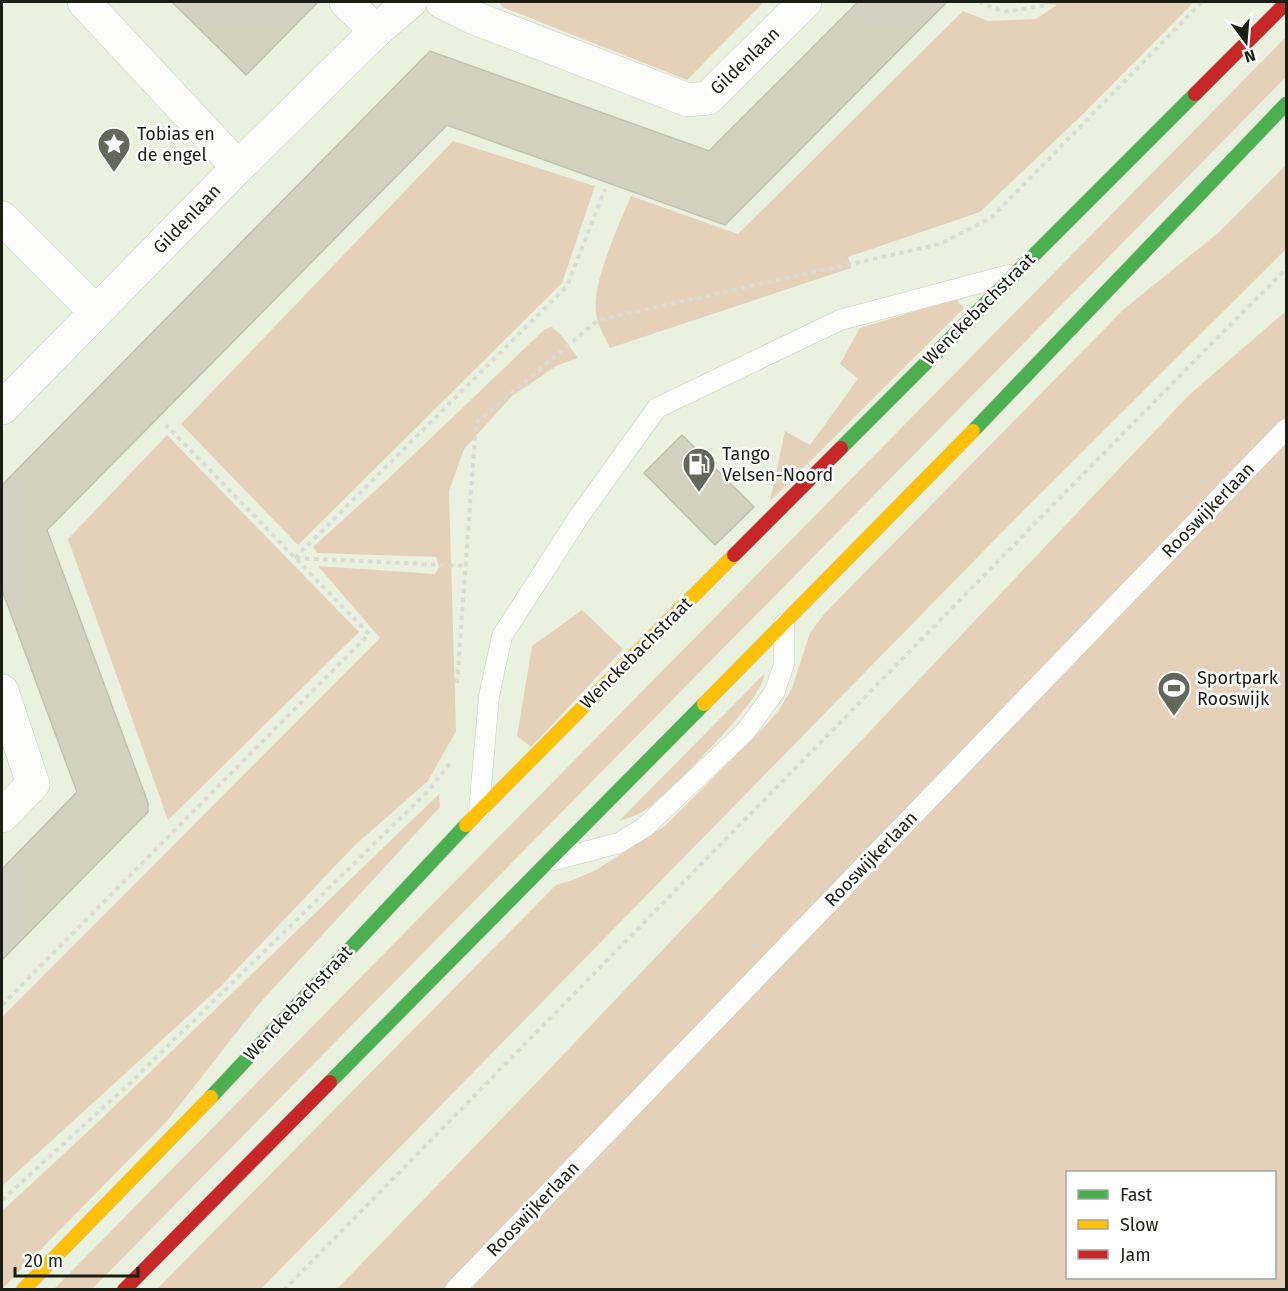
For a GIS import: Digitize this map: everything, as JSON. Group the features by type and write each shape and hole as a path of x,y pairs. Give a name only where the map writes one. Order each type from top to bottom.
{"street":[{"path":"84,2 238,167"},
{"path":"346,2 376,32"},
{"name":"Gildenlaan","path":"2,408 238,167 376,32 410,2"},
{"name":"Gildenlaan","path":"442,2 472,17 688,100 708,98 805,2"},
{"name":"Wenckebachstraat","path":"23,1290 185,1124 479,811 1287,3"},
{"path":"124,1290 784,624 1189,209 1287,104"},
{"path":"2,218 95,311"},
{"path":"2,691 33,784 2,816"}],"lane":[{"path":"479,811 489,696 502,636 580,515 657,408 840,320 1015,274"},
{"name":"Rooswijkerlaan","path":"455,1290 1287,429"},
{"path":"548,862 619,843 645,827 746,731 774,691 784,664 784,624"}],"path":[{"path":"979,2 1004,12 1042,6 1047,2"},
{"path":"296,558 567,286 605,189"},
{"path":"284,1290 1287,269"},
{"path":"2,1005 369,634 166,425"},
{"path":"296,558 466,566"}],"shaded area":[{"path":"499,2 764,2 687,80 502,7"},
{"path":"1030,2 1194,2 1085,112 980,212 848,257 851,268 610,348 598,322 596,300 607,254 631,196 738,234 963,11 988,21 1036,19 1057,5"},
{"path":"1286,37 1286,77 92,1289 54,1289"},
{"path":"453,141 595,186 562,283 298,545 181,424"},
{"path":"1286,165 1286,249 1023,511 261,1289 156,1290 556,885 596,870 666,825 779,710 792,688 810,633 825,613 1124,309 1218,233"},
{"path":"956,299 964,308 770,501 785,431 810,445 858,379 840,364 860,328"},
{"name":"Sportpark Rooswijk","path":"1286,311 1286,1289 336,1290 542,1077 1189,395"},
{"path":"552,327 578,358 558,365 512,396 464,449 449,491 456,731 428,781 355,845 221,986 2,1186 2,1017 380,638 318,566 435,574 439,567 436,557 317,553 313,547 388,479 545,329"},
{"path":"167,435 359,632 168,820 68,539"},
{"path":"582,610 623,649 531,747 517,736 532,646"},
{"path":"764,674 750,702 695,764 648,808 619,821"},
{"path":"439,794 440,807 258,1005 168,1120 2,1289 2,1211 97,1123"}],"building":[{"path":"172,2 318,2 246,75"},
{"path":"858,2 947,2 725,225 447,125 47,530 148,803 148,812 2,960 2,869 77,792 2,590 2,485 430,51 709,151"},
{"path":"682,435 754,507 715,545 644,473"}],"traffic: fast":[{"path":"841,448 1195,94"},
{"path":"973,431 1286,104"},
{"path":"330,1082 704,704"},
{"path":"211,1097 466,825"}],"traffic: slow":[{"path":"704,704 973,431"},
{"path":"466,825 734,555"},
{"path":"23,1290 211,1097"}],"traffic: jam":[{"path":"1195,94 1286,3"},
{"path":"734,555 841,448"},
{"path":"124,1290 330,1082"}],"place":[{"name":"Tobias en de engel","path":"114,173"},
{"name":"Tango Velsen-Noord","path":"699,493"},
{"name":"Sportpark Rooswijk","path":"1174,717"}]}
